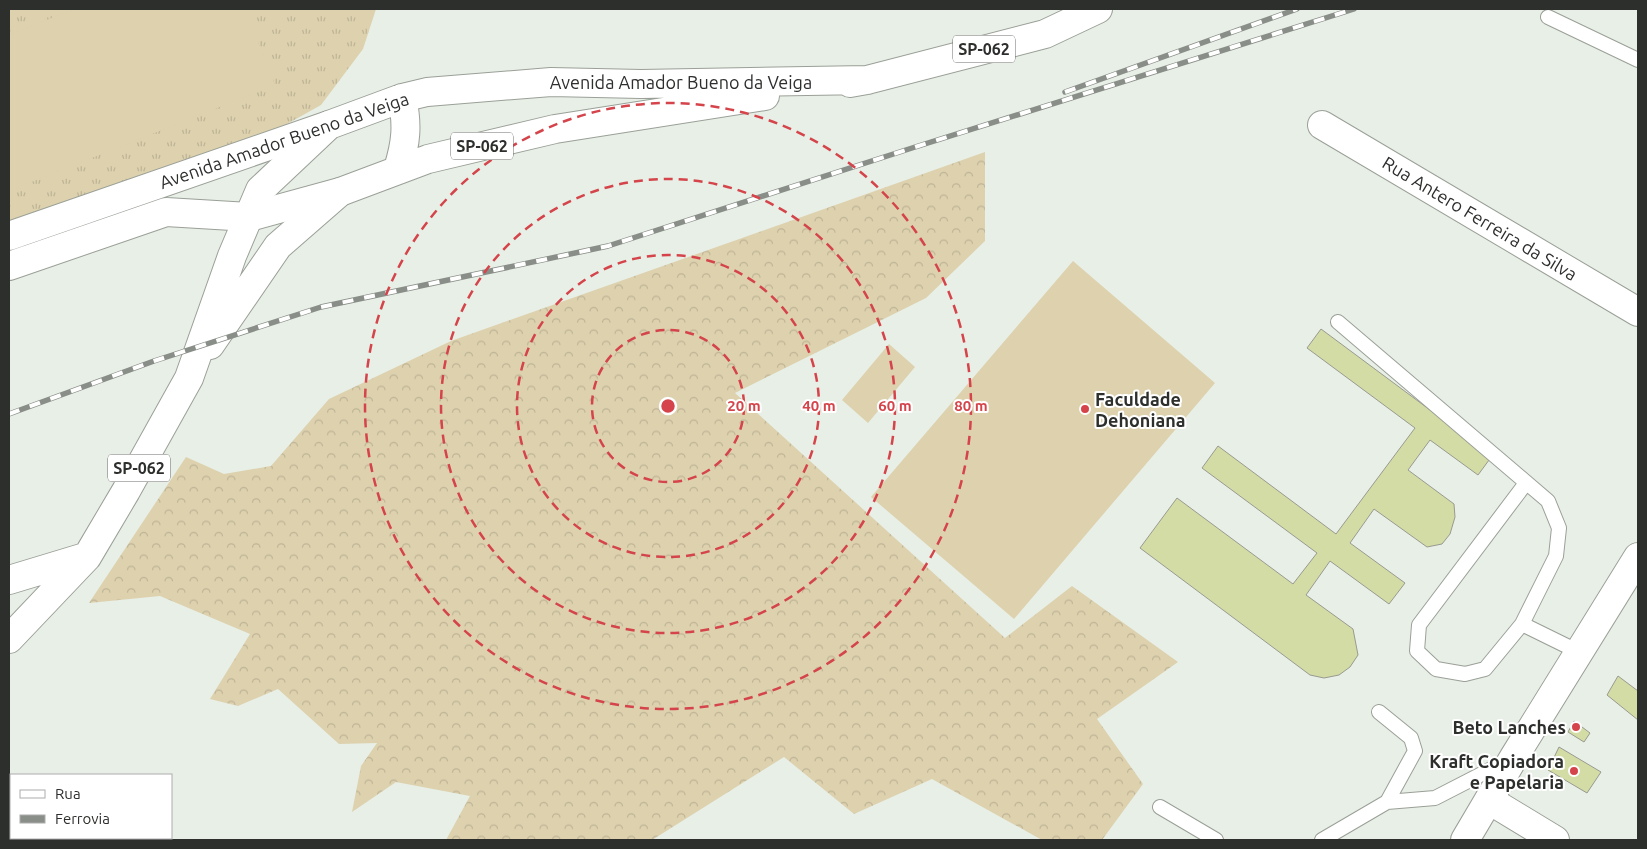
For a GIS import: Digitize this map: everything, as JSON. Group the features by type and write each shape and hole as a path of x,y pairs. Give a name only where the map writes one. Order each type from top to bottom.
{"main road":[{"name":"Avenida Amador Bueno da Veiga","path":"9,266 166,212 249,217 340,192 428,159 555,129 867,80 1045,34 1098,9"},
{"name":"Avenida Amador Bueno da Veiga","path":"9,236 402,98 427,92 551,82 641,84 867,80"},
{"path":"398,170 406,131 406,118 402,98"},
{"path":"189,378 232,256 260,190 329,125"},
{"name":"Rua Antero Ferreira da Silva","path":"1322,125 1638,312"},
{"name":"Avenida Amador Bueno da Veiga","path":"189,378 278,246 340,192"},
{"name":"SP-062","path":"9,640 87,557 189,378"},
{"path":"9,580 87,557"},
{"path":"1465,840 1638,557"},
{"path":"1489,800 1555,840"}],"lane":[{"path":"1548,18 1638,60"},
{"path":"1338,322 1526,483 1548,502 1559,528 1556,556 1522,624 1485,669 1465,674 1436,669 1417,650 1419,625 1526,483"},
{"path":"1522,624 1579,652"},
{"path":"1379,712 1411,738 1415,752 1387,802"},
{"path":"1322,840 1387,802 1435,798 1514,757"},
{"path":"1160,807 1216,840"}],"green space":[{"path":"9,9 376,9 363,49 321,105 262,138 9,226"},
{"path":"74,9 245,9 275,85 9,191 9,35"},
{"path":"985,152 985,241 926,298 735,393 1005,638 1072,586 1178,662 1097,719 1143,784 1102,840 1042,840 932,779 854,814 784,757 652,840 446,840 470,796 396,782 352,812 361,766 377,743 339,744 278,689 238,706 210,699 250,634 160,596 89,603 186,457 224,474 271,466 329,399 451,341"},
{"path":"1073,261 1215,383 1014,619 871,497"},
{"path":"889,344 915,367 868,423 842,400"}],"building":[{"path":"1321,329 1492,456 1478,475 1430,440 1408,470 1454,504 1455,517 1450,534 1442,544 1427,547 1374,509 1350,543 1405,583 1389,604 1330,561 1306,595 1353,629 1358,655 1350,667 1339,675 1324,678 1310,675 1140,548 1177,498 1293,584 1317,553 1202,468 1218,446 1336,534 1415,428 1307,348"},
{"path":"1618,676 1638,691 1638,720 1607,695"},
{"name":"Beto Lanches","path":"1574,721 1590,733 1584,742 1568,732"},
{"name":"Kraft Copiadora e Papelaria","path":"1559,747 1601,772 1587,793 1548,770"}],"railway":[{"path":"1065,92 1297,9"},
{"path":"9,414 154,361 321,307 608,246 1354,9"}],"place":[{"name":"Faculdade Dehoniana","path":"1085,409"},
{"name":"Beto Lanches","path":"1576,727"},
{"name":"Kraft Copiadora e Papelaria","path":"1574,771"}]}
